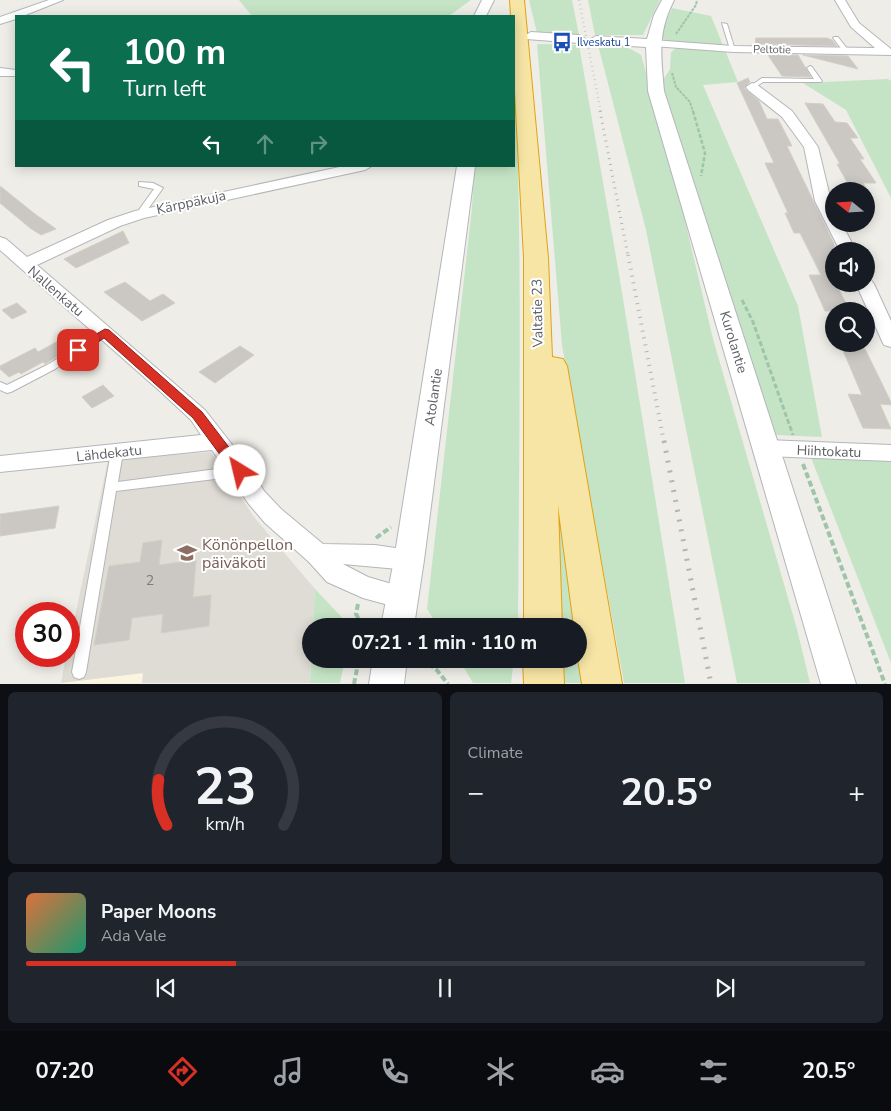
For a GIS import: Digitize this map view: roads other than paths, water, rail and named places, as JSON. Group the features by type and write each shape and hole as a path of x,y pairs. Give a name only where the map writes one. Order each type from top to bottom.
{"highway":[{"name":"Valtatie 23","path":"517,0 536,258 543,618"},
{"path":"536,258 602,684"},
{"path":"544,668 544,684"}],"street":[{"path":"34,0 47,4"},
{"path":"17,15 58,0"},
{"path":"480,15 488,0"},
{"name":"Kurolantie","path":"668,0 660,15 662,44 656,91 839,684"},
{"path":"840,0 855,24 888,52"},
{"path":"0,21 15,16"},
{"path":"531,36 578,39"},
{"path":"596,40 662,44"},
{"name":"Peltotie","path":"662,44 733,49 888,52"},
{"path":"0,72 15,73"},
{"path":"752,87 788,114 811,147 825,205"},
{"name":"Kärppäkuja","path":"25,264 114,223 140,214 360,167"},
{"name":"Atolantie","path":"398,618 409,560 466,167"},
{"name":"Nallenkatu","path":"0,242 198,415 240,471 256,497 273,516 318,555 336,574 363,587 403,598"},
{"path":"869,292 891,341"},
{"name":"Lähdekatu","path":"0,464 218,441"},
{"name":"Hiihtokatu","path":"766,448 891,453"},
{"path":"318,555 372,554 409,560"},
{"path":"386,684 389,668"}],"lane":[{"path":"724,24 733,49"},
{"path":"836,38 846,50"},
{"path":"752,87 762,80 819,81 810,68"},
{"path":"140,214 159,188 153,185 142,184"},
{"path":"0,386 7,389 51,367 105,333"},
{"path":"80,672 117,452"},
{"path":"112,487 240,471"}],"railway":[{"path":"579,0 601,112"},
{"path":"600,111 628,256"},
{"path":"628,255 664,442"},
{"path":"664,441 711,684"}],"place":[{"name":"Ilveskatu 1","path":"562,42"},
{"name":"Könönpellon päiväkoti","path":"187,553"}]}
